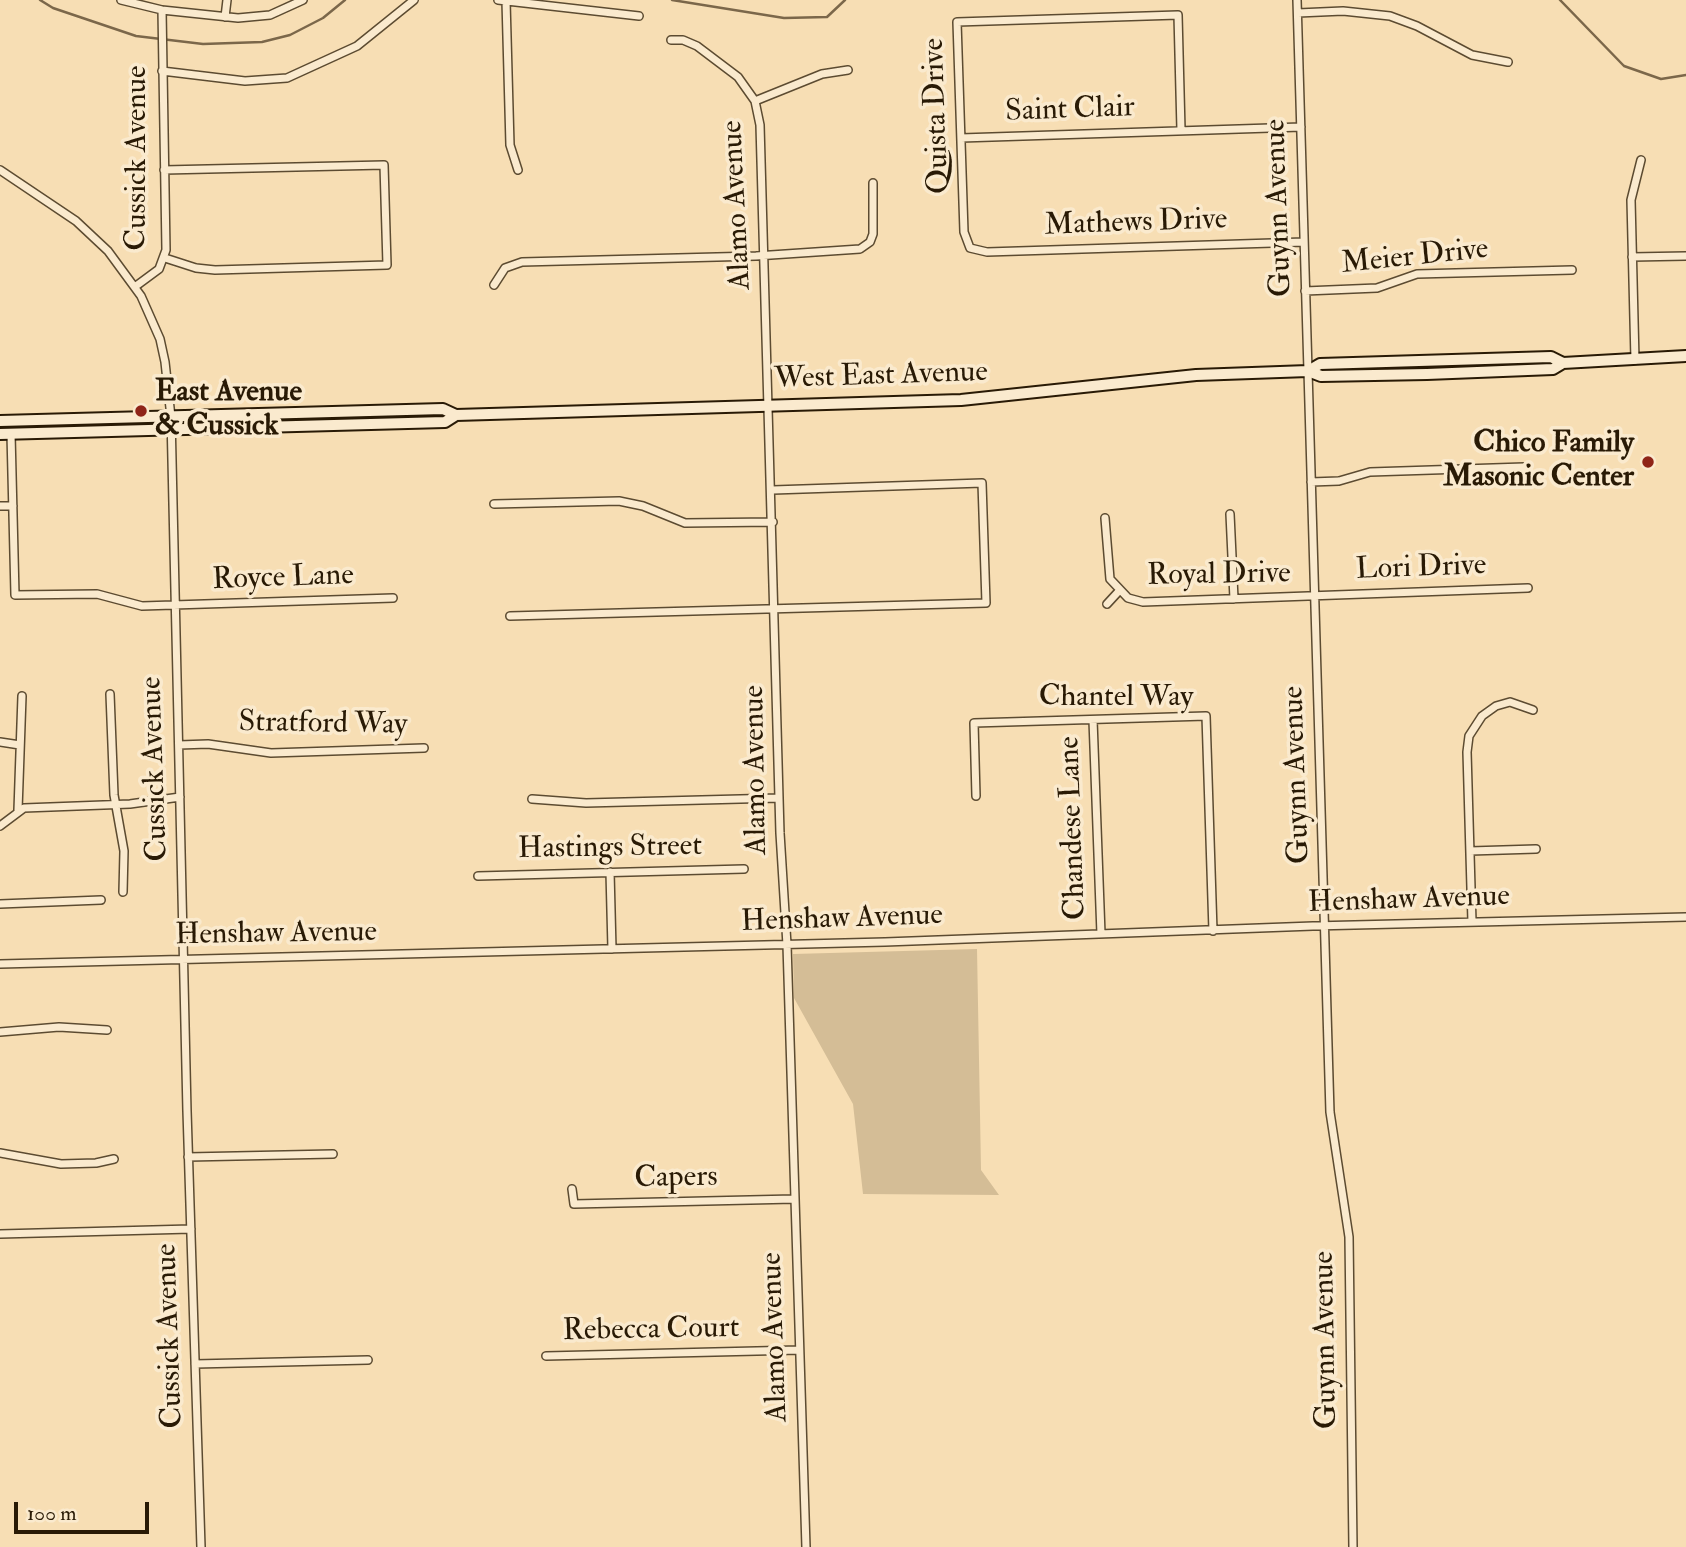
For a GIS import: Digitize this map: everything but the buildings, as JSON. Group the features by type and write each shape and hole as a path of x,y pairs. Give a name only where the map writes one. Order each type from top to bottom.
{"main road":[{"name":"West East Avenue","path":"0,421 443,409 456,415 986,399 1182,376 1308,371 1320,364 1551,357 1563,363 1686,356"},
{"name":"West East Avenue","path":"6,434 445,422 456,415"}],"street":[{"path":"121,0 162,10 225,17 264,16 303,0"},
{"path":"225,17 227,0"},
{"path":"162,71 245,81 288,78 357,46 414,0"},
{"name":"Guynn Avenue","path":"1297,0 1330,1112 1349,1237 1353,1547"},
{"path":"518,170 510,145 502,1 639,16"},
{"name":"Cussick Avenue","path":"162,10 165,258 156,272 136,286 162,347 171,416 188,1157 201,1547"},
{"path":"1298,13 1343,11 1390,16 1417,26 1472,55 1508,62"},
{"name":"Quista Drive","path":"970,248 964,232 957,22 1178,15 1181,130"},
{"name":"Alamo Avenue","path":"671,40 689,42 738,77 755,101 760,125 773,490 779,798 787,945 806,1547"},
{"path":"755,101 822,74 848,70"},
{"name":"Saint Clair","path":"961,138 1301,127"},
{"path":"1635,360 1631,192 1641,160"},
{"path":"164,170 384,165 387,265 215,270 196,268 165,258"},
{"path":"0,170 85,228 136,286"},
{"path":"494,285 505,268 522,262 764,254 864,247 870,242 874,229 873,183"},
{"name":"Mathews Drive","path":"970,248 987,252 1304,242"},
{"path":"1632,257 1686,256"},
{"name":"Meier Drive","path":"1305,291 1377,288 1417,274 1572,270"},
{"path":"0,506 13,506 6,434"},
{"path":"1311,482 1339,481 1370,472 1524,467"},
{"path":"510,616 986,603 982,484 773,490"},
{"path":"494,504 619,501 643,506 685,523 773,522"},
{"name":"Royce Lane","path":"13,506 15,595 87,593 135,606 393,598"},
{"path":"1230,514 1234,599"},
{"name":"Royal Drive","path":"1105,518 1108,571 1119,591 1143,602 1315,597"},
{"name":"Lori Drive","path":"1315,597 1528,588"},
{"path":"1107,604 1119,591"},
{"path":"110,694 109,726 124,851 123,892"},
{"path":"18,810 22,696"},
{"path":"1472,922 1467,752 1472,730 1488,710 1503,703 1515,703 1533,710"},
{"name":"Chantel Way","path":"976,796 974,723 1206,716 1213,931"},
{"name":"Chandese Lane","path":"1093,720 1101,934"},
{"path":"0,742 20,745"},
{"name":"Stratford Way","path":"179,745 216,745 271,752 424,748"},
{"path":"0,826 18,810 117,805 180,797"},
{"path":"532,799 586,803 779,798"},
{"path":"1470,851 1536,849"},
{"name":"Hastings Street","path":"478,876 744,869"},
{"path":"610,872 612,949"},
{"path":"0,904 101,900"},
{"name":"Henshaw Avenue","path":"0,964 787,945 1686,916"},
{"path":"0,1032 59,1027 107,1030"},
{"path":"0,1153 61,1164 96,1163 114,1159"},
{"path":"188,1157 333,1154"},
{"name":"Capers","path":"572,1189 574,1204 794,1199"},
{"path":"0,1234 191,1229"},
{"name":"Rebecca Court","path":"546,1356 799,1350"},
{"path":"195,1364 368,1360"}],"shaded area":[{"path":"977,949 981,1170 999,1195 863,1194 853,1104 794,998 793,954"}],"waterway":[{"path":"40,0 53,8 136,36 203,44 262,42 290,35 323,18 345,0"},
{"path":"672,0 784,18 827,17 845,0"},
{"path":"1560,0 1624,66 1661,79 1686,75"}],"place":[{"name":"East Avenue & Cussick","path":"141,411"},
{"name":"Chico Family Masonic Center","path":"1648,462"}]}
